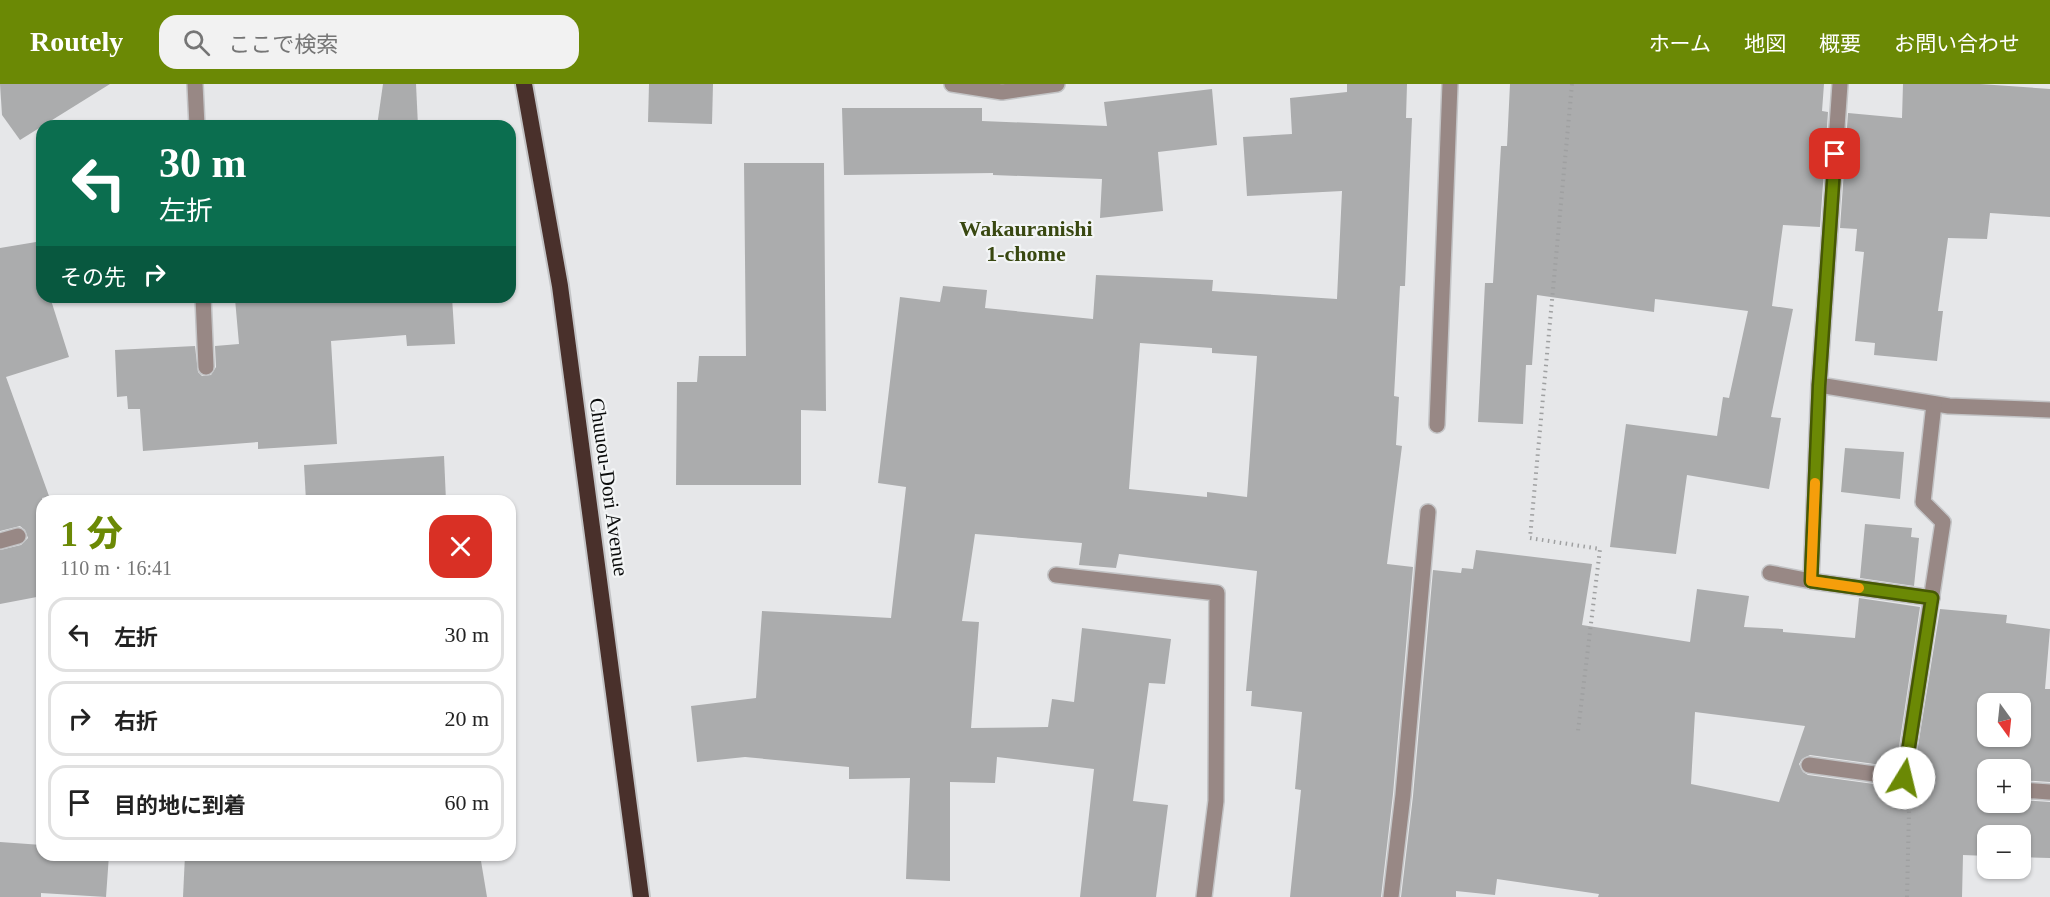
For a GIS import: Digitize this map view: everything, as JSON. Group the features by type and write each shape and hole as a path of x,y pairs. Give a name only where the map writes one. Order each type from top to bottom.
{"highway":[{"name":"Chuuou-Dori Avenue","path":"524,84 560,286 641,897"}],"street":[{"path":"195,84 196,120"},
{"path":"952,84 1002,92 1057,84"},
{"path":"1437,425 1450,84"},
{"path":"1811,581 1819,386 1840,84"},
{"path":"203,303 206,367"},
{"path":"1819,386 1949,406 2050,410"},
{"path":"1809,765 1904,778 1943,522 1923,502 1934,404"},
{"path":"1391,897 1403,795 1428,512"},
{"path":"0,541 18,536"},
{"path":"1770,573 1932,598"},
{"path":"1056,575 1217,593 1216,801 1204,897"},
{"path":"2031,791 2050,792"}],"path":[{"path":"1572,84 1530,538 1600,549 1578,731"},
{"path":"1904,778 1910,816 1907,897"}],"building":[{"path":"0,84 110,84 52,120 36,120 36,130 20,140 2,115"},
{"path":"383,84 416,84 418,120 378,120"},
{"path":"649,84 713,84 712,124 648,122"},
{"path":"1347,84 1407,84 1406,118 1412,118 1405,286 1400,286 1394,396 1399,397 1396,445 1402,446 1387,564 1413,567 1393,794 1381,897 1290,897 1301,790 1295,789 1302,712 1251,706 1252,691 1246,691 1257,571 1119,554 1116,568 1079,565 1082,543 975,534 962,621 979,622 971,728 1048,727 1052,699 1074,702 1082,628 1171,639 1165,684 1149,683 1133,801 1168,805 1156,897 1080,897 1094,769 997,757 995,783 950,782 950,881 906,879 910,778 849,779 849,767 745,757 697,762 691,706 756,698 762,611 891,618 906,487 878,483 900,297 940,302 943,286 987,290 985,308 1093,319 1096,275 1213,280 1212,291 1337,299 1342,191 1247,196 1243,137 1292,134 1290,98 1347,92","holes":["1140,343 1212,348 1212,353 1257,356 1247,497 1207,492 1207,497 1129,489"]},
{"path":"1510,84 1824,84 1822,111 1828,112 1820,227 1783,225 1772,306 1793,309 1771,417 1781,418 1769,489 1687,475 1676,554 1610,547 1626,424 1717,436 1723,397 1729,398 1748,311 1655,299 1654,312 1537,295 1532,365 1526,365 1523,424 1478,422 1485,283 1493,283 1501,146 1507,146"},
{"path":"1903,84 1980,84 2050,89 2050,217 1990,213 1987,239 1948,238 1938,311 1943,311 1937,361 1874,355 1875,343 1855,341 1864,252 1855,251 1857,229 1840,228 1848,113 1902,118"},
{"path":"1212,89 1217,145 1158,152 1163,211 1100,218 1102,179 993,175 993,173 844,175 842,108 982,108 982,121 1107,126 1104,102"},
{"path":"744,163 824,163 826,411 801,410 801,485 676,485 677,382 697,382 699,356 746,356"},
{"path":"36,242 36,303 52,303 69,357 6,377 49,495 36,495 36,597 0,604 0,550 21,545 28,538 25,530 20,526 0,531 0,248"},
{"path":"235,303 452,303 455,344 407,346 406,335 331,341 337,444 258,449 258,442 143,451 140,409 128,409 127,396 117,397 115,350 195,346 198,372 202,376 211,375 216,367 215,346 239,344"},
{"path":"1845,448 1904,452 1900,499 1841,492"},
{"path":"444,456 446,495 306,495 304,465"},
{"path":"1865,524 1912,528 1911,537 1919,538 1914,586 1860,578"},
{"path":"1476,550 1592,564 1582,625 1690,642 1697,589 1749,596 1744,627 1783,629 1783,632 1855,638 1859,598 1920,607 1896,767 1810,755 1802,759 1799,764 1803,772 1808,775 1903,788 1912,784 1940,609 2007,615 2006,623 2050,629 2045,689 2050,689 2050,782 2031,781 2031,759 1977,759 1977,813 2031,813 2031,801 2050,802 2050,858 2031,857 2031,825 1977,825 1977,856 1963,855 1962,897 1598,897 1599,894 1497,879 1495,895 1456,891 1456,897 1401,897 1413,796 1433,570 1461,573 1462,568 1473,569","holes":["1695,712 1805,726 1779,802 1691,784"]},
{"path":"0,842 36,845 36,861 109,861 106,897 41,893 41,897 0,897"},
{"path":"185,861 481,861 487,897 183,897"}],"slow traffic":[{"path":"1815,483 1811,581 1859,588"}],"district":[{"name":"Wakauranishi 1-chome","path":"1026,240"}],"route":[{"path":"1835,154 1819,386 1811,581 1932,598 1904,778"}]}
